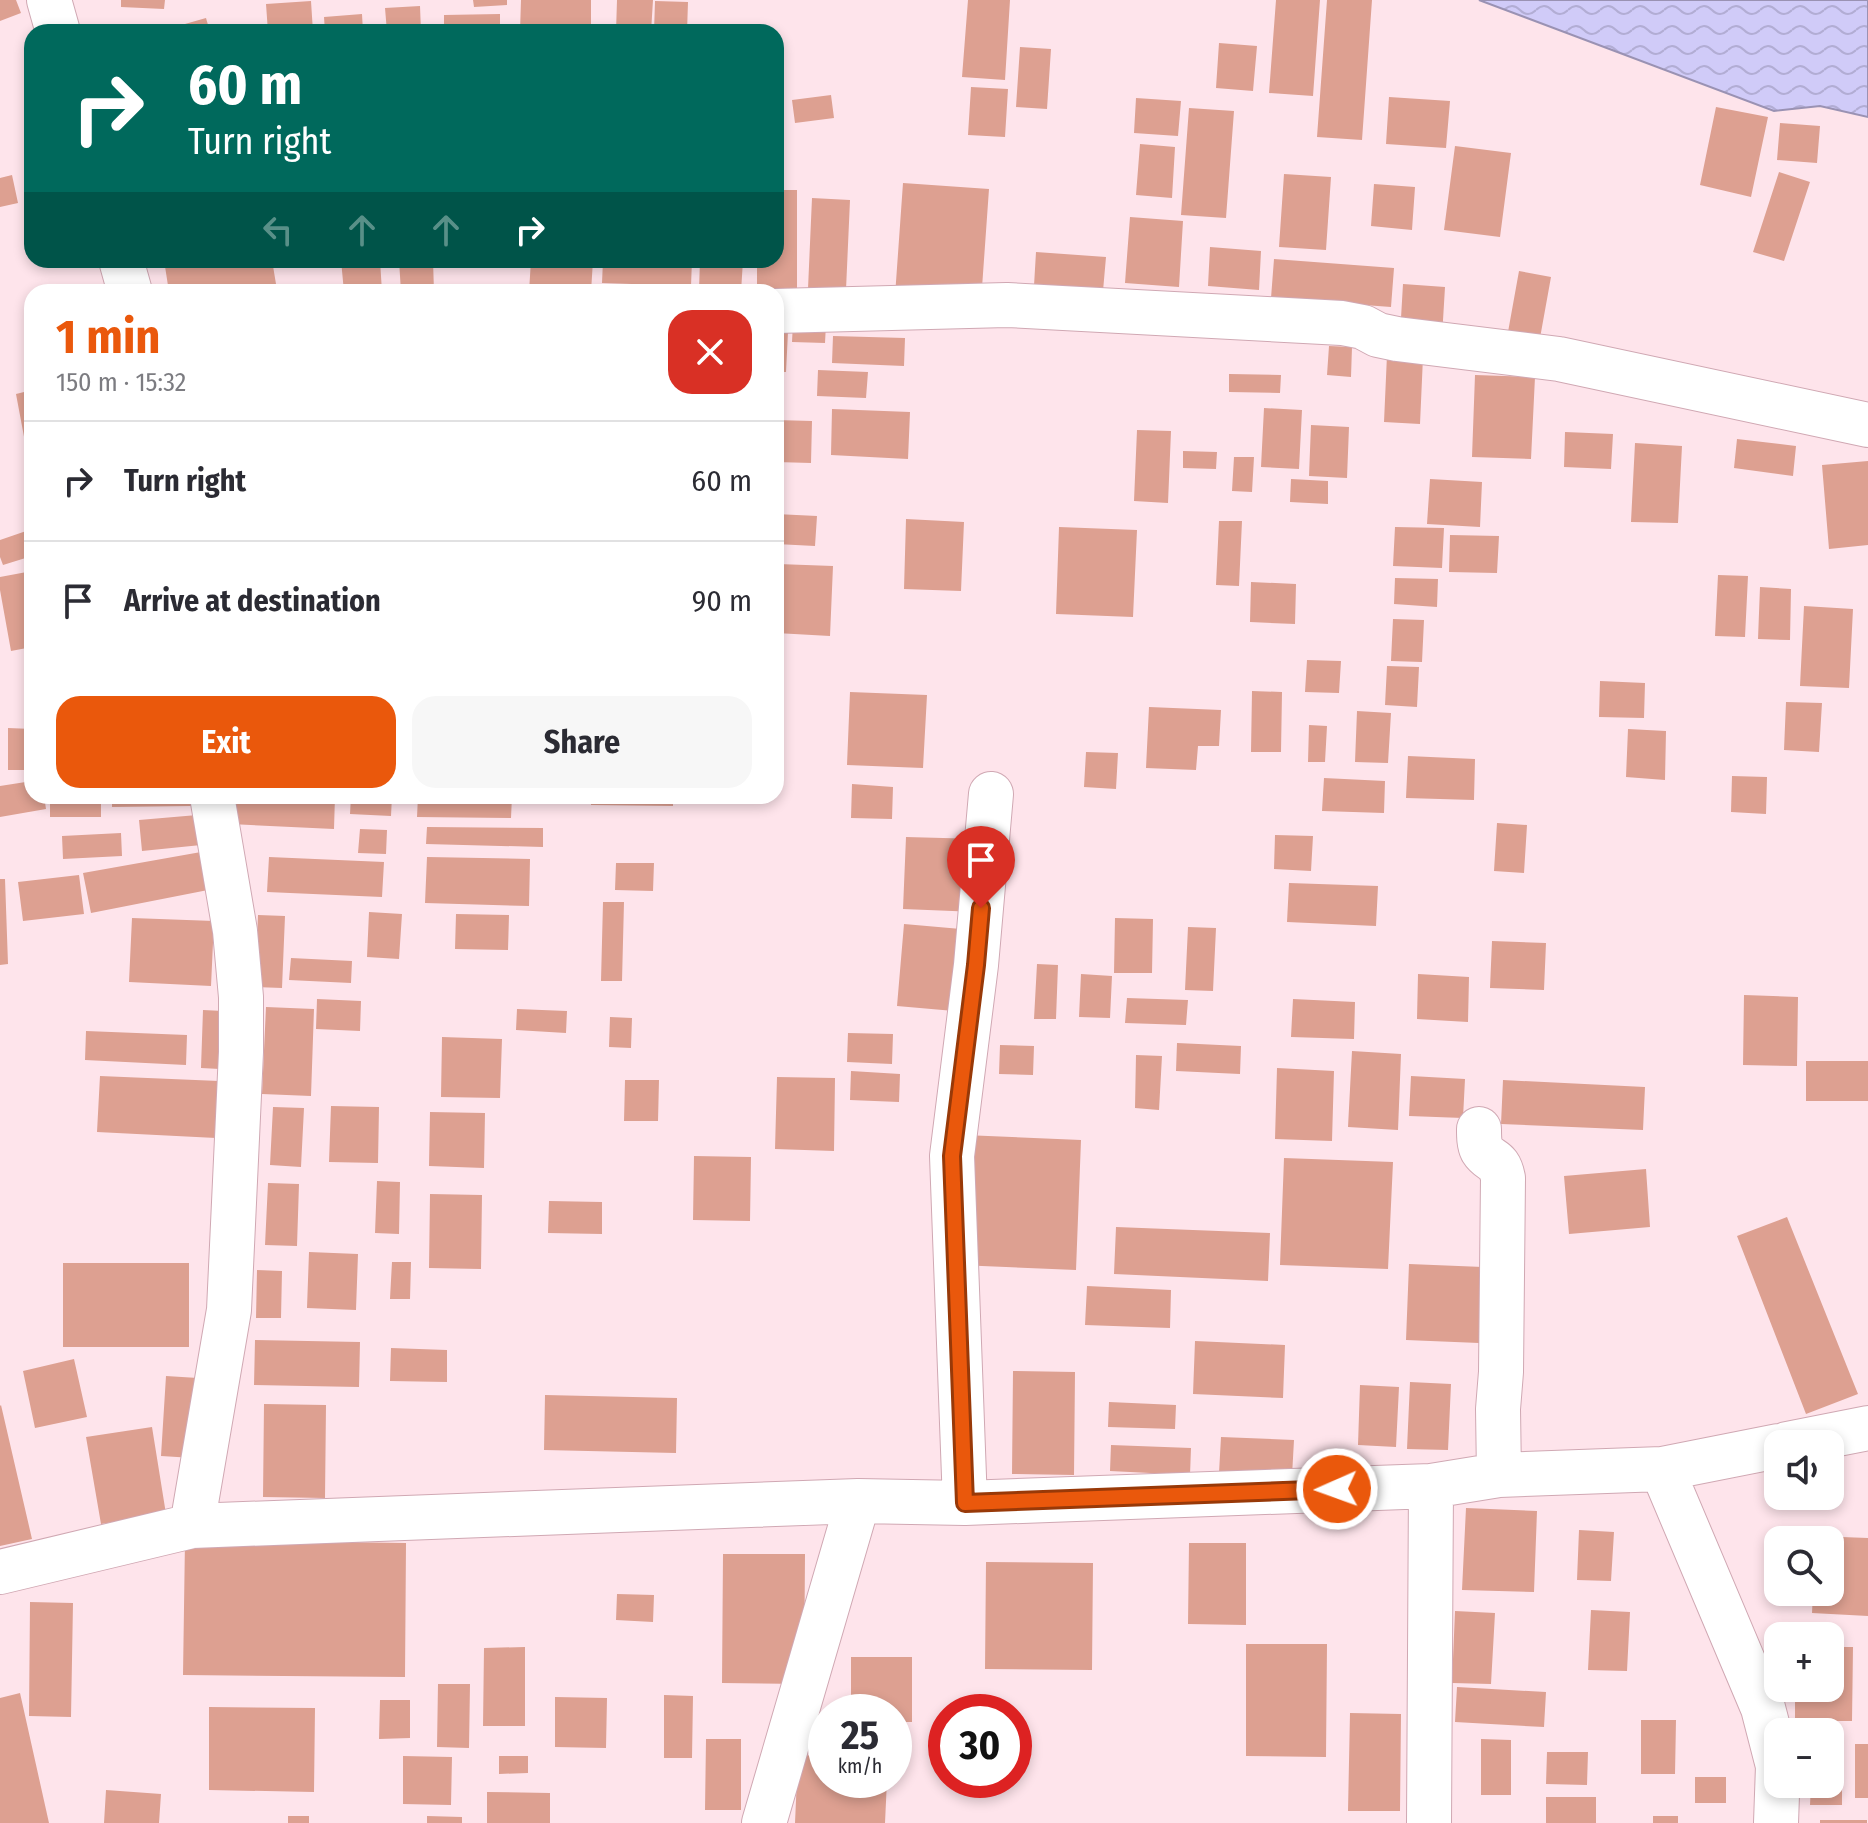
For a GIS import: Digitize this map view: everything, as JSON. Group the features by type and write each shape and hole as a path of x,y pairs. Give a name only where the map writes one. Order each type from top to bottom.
{"street":[{"path":"49,0 56,24"},
{"path":"784,311 1007,305 1342,323 1397,339 1559,359 1868,425"},
{"path":"965,1503 952,1156 976,965 991,794"},
{"path":"192,1526 229,1310 241,1052 241,997 235,931 213,804"},
{"path":"1479,1129 1484,1153 1501,1167 1503,1178 1499,1475"},
{"path":"1844,1433 1868,1428"},
{"path":"0,1572 192,1526 858,1501 965,1503 1431,1486 1499,1475 1662,1469 1764,1449"},
{"path":"1662,1469 1763,1708 1778,1766 1776,1823"},
{"path":"1429,1823 1431,1486"},
{"path":"764,1823 858,1501"}],"water":[{"path":"1479,0 1868,0 1868,117 1820,106 1774,111"}],"building":[{"path":"0,0 16,0 21,13 0,21"},
{"path":"121,0 165,0 164,9 121,7"},
{"path":"473,0 507,0 507,5 474,7"},
{"path":"521,0 591,0 591,24 520,24"},
{"path":"617,0 653,0 652,24 616,24"},
{"path":"968,0 1010,0 1005,80 962,77"},
{"path":"1276,0 1320,0 1313,96 1269,93"},
{"path":"1327,0 1372,0 1362,140 1317,137"},
{"path":"311,1 312,24 267,24 266,4"},
{"path":"655,1 688,2 687,24 654,24"},
{"path":"420,6 421,24 386,24 385,8"},
{"path":"362,14 363,24 324,24 324,17"},
{"path":"500,14 500,24 444,24 444,15"},
{"path":"206,18 208,24 185,24"},
{"path":"1219,43 1257,46 1253,91 1216,88"},
{"path":"1020,47 1051,49 1047,109 1016,107"},
{"path":"971,87 1008,89 1005,137 968,135"},
{"path":"831,95 834,118 795,123 792,100"},
{"path":"1389,97 1450,101 1446,148 1386,144"},
{"path":"1136,98 1181,101 1178,136 1134,133"},
{"path":"1716,107 1768,117 1751,197 1700,185"},
{"path":"1189,108 1234,111 1226,218 1181,215"},
{"path":"1780,123 1820,126 1817,163 1777,160"},
{"path":"1140,144 1175,147 1172,198 1136,195"},
{"path":"1455,146 1511,153 1500,237 1444,230"},
{"path":"1779,172 1810,182 1784,261 1753,252"},
{"path":"1284,174 1331,177 1326,250 1279,247"},
{"path":"12,175 18,203 0,207 0,178"},
{"path":"903,183 989,189 981,302 895,296"},
{"path":"1374,184 1415,187 1412,230 1371,226"},
{"path":"784,190 797,190 797,294 784,293 784,284 757,284 757,268 784,268"},
{"path":"812,198 850,200 846,290 808,289"},
{"path":"1130,217 1183,221 1179,287 1125,283"},
{"path":"1210,247 1261,251 1259,290 1208,286"},
{"path":"1036,252 1106,257 1103,291 1034,286"},
{"path":"1274,259 1394,268 1391,307 1271,298"},
{"path":"165,268 273,268 276,284 168,284"},
{"path":"342,268 380,268 382,284 343,284"},
{"path":"400,268 433,268 434,284 400,284"},
{"path":"530,268 592,268 592,284 530,284"},
{"path":"603,268 692,268 691,284 602,283"},
{"path":"700,268 742,268 742,284 699,284"},
{"path":"1519,271 1551,277 1540,338 1508,332"},
{"path":"1403,284 1445,287 1442,337 1400,335"},
{"path":"793,322 826,324 825,343 792,342"},
{"path":"784,332 788,332 786,372"},
{"path":"833,336 905,338 904,366 832,363"},
{"path":"1329,346 1352,347 1351,377 1327,375"},
{"path":"1387,355 1423,357 1420,424 1384,422"},
{"path":"818,370 868,372 866,398 817,396"},
{"path":"1229,374 1281,375 1280,393 1229,392"},
{"path":"1475,375 1535,377 1531,459 1472,457"},
{"path":"24,392 24,437 16,394"},
{"path":"1264,408 1302,410 1299,469 1261,467"},
{"path":"832,409 910,412 908,459 831,455"},
{"path":"784,420 812,421 811,463 784,462"},
{"path":"1311,425 1349,427 1347,478 1309,476"},
{"path":"1137,430 1171,431 1168,503 1134,501"},
{"path":"1565,432 1613,434 1611,469 1564,467"},
{"path":"1737,439 1796,446 1793,476 1734,468"},
{"path":"1635,443 1682,446 1678,523 1631,522"},
{"path":"1183,451 1217,452 1216,469 1183,468"},
{"path":"1234,457 1254,457 1252,492 1232,491"},
{"path":"1868,461 1868,545 1829,549 1822,465"},
{"path":"1291,479 1328,481 1328,504 1290,502"},
{"path":"1430,479 1482,482 1480,527 1427,524"},
{"path":"784,514 817,516 815,546 784,544"},
{"path":"906,519 964,522 961,591 904,589"},
{"path":"1219,521 1242,521 1239,586 1216,585"},
{"path":"1059,527 1137,530 1133,617 1056,614"},
{"path":"1395,527 1444,528 1442,568 1393,566"},
{"path":"24,532 24,558 3,565 0,540"},
{"path":"1450,535 1499,536 1497,573 1449,572"},
{"path":"784,564 833,566 830,636 784,633"},
{"path":"24,572 24,649 11,651 0,577"},
{"path":"1718,575 1748,576 1745,637 1715,636"},
{"path":"1395,578 1438,579 1437,607 1394,604"},
{"path":"1251,582 1296,584 1295,624 1250,622"},
{"path":"1760,587 1791,589 1790,640 1758,639"},
{"path":"1804,606 1853,609 1849,688 1800,686"},
{"path":"1393,619 1424,620 1422,662 1391,661"},
{"path":"1307,660 1341,661 1339,693 1305,692"},
{"path":"1387,666 1419,667 1417,707 1385,705"},
{"path":"1600,681 1645,683 1644,718 1599,717"},
{"path":"1252,691 1282,692 1281,752 1251,752"},
{"path":"850,692 927,695 923,768 847,765"},
{"path":"1786,702 1822,703 1819,752 1784,750"},
{"path":"1149,707 1221,710 1219,746 1198,746 1196,770 1146,768"},
{"path":"1357,711 1391,713 1388,763 1355,762"},
{"path":"1309,725 1327,726 1325,762 1308,762"},
{"path":"8,728 24,729 24,770 8,770"},
{"path":"1628,729 1666,731 1665,780 1626,777"},
{"path":"1086,752 1118,753 1116,789 1084,787"},
{"path":"1408,756 1475,759 1474,800 1406,798"},
{"path":"1732,776 1767,777 1766,814 1731,812"},
{"path":"1324,778 1385,781 1384,813 1322,811"},
{"path":"24,782 24,804 45,804 46,809 0,817 0,786"},
{"path":"852,784 893,787 892,819 851,818"},
{"path":"50,804 101,804 101,817 50,817"},
{"path":"112,804 192,804 192,806 112,807"},
{"path":"231,804 335,804 334,829 230,824"},
{"path":"351,804 392,804 391,816 350,814"},
{"path":"418,804 512,804 511,818 417,817"},
{"path":"673,804 673,806 591,805"},
{"path":"209,814 211,844 142,851 139,820"},
{"path":"1497,823 1527,825 1524,873 1494,871"},
{"path":"427,827 543,828 543,847 426,844"},
{"path":"360,829 387,830 386,854 358,853"},
{"path":"121,833 122,856 63,859 62,836"},
{"path":"1275,835 1313,836 1311,871 1274,869"},
{"path":"906,837 980,839 977,912 903,909"},
{"path":"201,852 208,890 91,913 83,873"},
{"path":"269,857 384,862 382,897 267,892"},
{"path":"427,857 530,859 529,906 425,903"},
{"path":"616,863 654,863 653,891 615,890"},
{"path":"79,875 84,914 23,921 18,882"},
{"path":"0,879 5,879 8,964 0,965"},
{"path":"1289,883 1378,886 1376,926 1287,922"},
{"path":"603,902 624,902 622,981 601,981"},
{"path":"369,912 402,914 399,959 367,957"},
{"path":"456,914 509,915 508,950 455,949"},
{"path":"258,915 285,916 282,988 255,987"},
{"path":"132,918 214,921 211,986 129,982"},
{"path":"1115,918 1153,919 1152,973 1114,973"},
{"path":"904,924 961,929 954,1011 897,1006"},
{"path":"1188,927 1216,928 1213,991 1185,990"},
{"path":"1492,941 1546,943 1544,990 1490,988"},
{"path":"291,958 352,961 351,983 289,980"},
{"path":"1037,964 1058,965 1056,1019 1034,1019"},
{"path":"1081,974 1112,976 1110,1018 1079,1017"},
{"path":"1418,974 1469,977 1468,1022 1417,1019"},
{"path":"1744,995 1798,997 1797,1066 1743,1065"},
{"path":"1127,998 1188,1000 1186,1025 1125,1023"},
{"path":"317,999 361,1001 360,1031 316,1029"},
{"path":"1293,999 1355,1002 1354,1039 1291,1037"},
{"path":"266,1007 314,1009 311,1096 262,1094"},
{"path":"517,1009 567,1011 566,1033 516,1030"},
{"path":"203,1010 223,1011 220,1069 201,1068"},
{"path":"610,1017 632,1018 631,1048 609,1047"},
{"path":"86,1031 187,1035 186,1065 85,1060"},
{"path":"848,1033 893,1034 892,1064 847,1062"},
{"path":"442,1037 502,1039 500,1098 441,1097"},
{"path":"1177,1043 1241,1046 1240,1074 1176,1071"},
{"path":"1000,1045 1034,1046 1033,1075 999,1074"},
{"path":"1352,1051 1401,1054 1398,1130 1348,1127"},
{"path":"1136,1055 1162,1056 1159,1110 1135,1108"},
{"path":"1806,1061 1868,1061 1868,1101 1806,1101"},
{"path":"1277,1068 1334,1071 1332,1141 1275,1139"},
{"path":"851,1071 900,1074 899,1102 850,1100"},
{"path":"100,1076 219,1081 216,1138 97,1132"},
{"path":"1411,1076 1465,1079 1463,1118 1409,1116"},
{"path":"777,1077 835,1078 834,1151 775,1149"},
{"path":"625,1080 659,1080 658,1121 624,1121"},
{"path":"1503,1080 1645,1087 1643,1130 1501,1124"},
{"path":"331,1106 379,1107 378,1163 329,1162"},
{"path":"273,1107 304,1108 301,1167 270,1165"},
{"path":"430,1112 485,1113 484,1168 429,1166"},
{"path":"964,1135 1081,1140 1076,1270 958,1265"},
{"path":"694,1156 751,1157 750,1221 693,1220"},
{"path":"1284,1158 1393,1162 1388,1269 1280,1265"},
{"path":"1646,1169 1650,1227 1569,1234 1564,1176"},
{"path":"377,1181 400,1182 399,1234 375,1233"},
{"path":"268,1183 299,1184 297,1246 265,1245"},
{"path":"430,1194 482,1195 481,1269 429,1268"},
{"path":"549,1201 602,1202 602,1234 548,1233"},
{"path":"1787,1217 1858,1394 1806,1414 1737,1236"},
{"path":"1116,1227 1270,1233 1268,1281 1114,1274"},
{"path":"309,1252 358,1254 356,1310 307,1308"},
{"path":"392,1262 411,1262 410,1299 390,1299"},
{"path":"63,1263 189,1263 189,1347 63,1347"},
{"path":"1409,1264 1483,1267 1479,1343 1406,1340"},
{"path":"257,1270 282,1271 281,1318 256,1318"},
{"path":"1087,1286 1171,1290 1170,1328 1085,1325"},
{"path":"255,1340 360,1342 359,1387 254,1385"},
{"path":"1195,1341 1285,1345 1283,1398 1193,1394"},
{"path":"391,1348 447,1350 447,1382 390,1381"},
{"path":"74,1359 87,1417 35,1428 23,1371"},
{"path":"1013,1371 1075,1372 1074,1475 1012,1474"},
{"path":"166,1376 198,1378 193,1458 161,1456"},
{"path":"1410,1382 1451,1384 1448,1450 1407,1449"},
{"path":"1360,1385 1399,1387 1396,1447 1358,1445"},
{"path":"545,1395 677,1398 676,1453 544,1450"},
{"path":"1109,1402 1176,1405 1175,1429 1108,1427"},
{"path":"264,1404 326,1405 325,1498 263,1497"},
{"path":"0,1406 32,1539 0,1546"},
{"path":"152,1427 166,1514 101,1524 86,1437"},
{"path":"1221,1437 1294,1440 1292,1476 1219,1473"},
{"path":"1111,1445 1191,1448 1190,1475 1110,1471"},
{"path":"1466,1508 1537,1511 1534,1592 1462,1590"},
{"path":"1579,1530 1614,1532 1611,1581 1577,1580"},
{"path":"1844,1537 1868,1538 1868,1616 1812,1613 1812,1606 1844,1606"},
{"path":"185,1540 406,1543 405,1677 183,1675"},
{"path":"1189,1543 1246,1543 1246,1625 1188,1624"},
{"path":"723,1554 805,1554 804,1684 722,1683"},
{"path":"986,1562 1093,1563 1092,1670 985,1669"},
{"path":"617,1594 654,1595 653,1622 616,1620"},
{"path":"30,1602 73,1603 71,1717 29,1716"},
{"path":"1591,1610 1630,1612 1627,1671 1588,1670"},
{"path":"1455,1611 1495,1613 1491,1684 1452,1683"},
{"path":"1246,1644 1327,1644 1326,1757 1246,1756"},
{"path":"525,1647 525,1726 483,1726 484,1648"},
{"path":"1844,1647 1853,1647 1852,1721 1844,1721 1844,1718 1795,1718 1795,1702 1844,1702"},
{"path":"851,1657 912,1657 912,1694 851,1694"},
{"path":"438,1684 470,1684 469,1748 437,1747"},
{"path":"1457,1687 1546,1692 1544,1727 1455,1722"},
{"path":"20,1693 49,1823 0,1823 0,1698"},
{"path":"664,1695 693,1696 692,1758 664,1758"},
{"path":"555,1697 607,1698 606,1748 555,1747"},
{"path":"380,1700 410,1700 410,1738 379,1739"},
{"path":"209,1707 315,1708 314,1792 209,1790"},
{"path":"1350,1713 1401,1714 1400,1811 1348,1811"},
{"path":"1641,1720 1676,1720 1675,1774 1641,1774"},
{"path":"706,1739 741,1739 741,1810 705,1810"},
{"path":"1481,1739 1511,1740 1511,1795 1481,1795"},
{"path":"1855,1744 1868,1744 1868,1798 1855,1798"},
{"path":"1547,1752 1588,1752 1587,1785 1546,1784"},
{"path":"798,1755 808,1755 808,1798 886,1798 885,1823 795,1823"},
{"path":"403,1756 452,1757 451,1805 403,1804"},
{"path":"499,1756 528,1756 528,1773 499,1774"},
{"path":"1695,1777 1726,1777 1726,1803 1695,1803"},
{"path":"106,1790 161,1794 159,1823 104,1823"},
{"path":"487,1792 550,1793 550,1823 487,1823"},
{"path":"1546,1797 1596,1797 1596,1823 1546,1823"},
{"path":"1810,1798 1842,1798 1842,1805 1810,1805"},
{"path":"288,1816 309,1816 309,1823 288,1823"},
{"path":"427,1816 462,1817 462,1823 427,1823"},
{"path":"1653,1816 1678,1816 1678,1823 1653,1823"},
{"path":"1820,1820 1867,1820 1867,1823 1820,1823"}],"route":[{"path":"981,908 952,1156 965,1503 1337,1489"}]}
